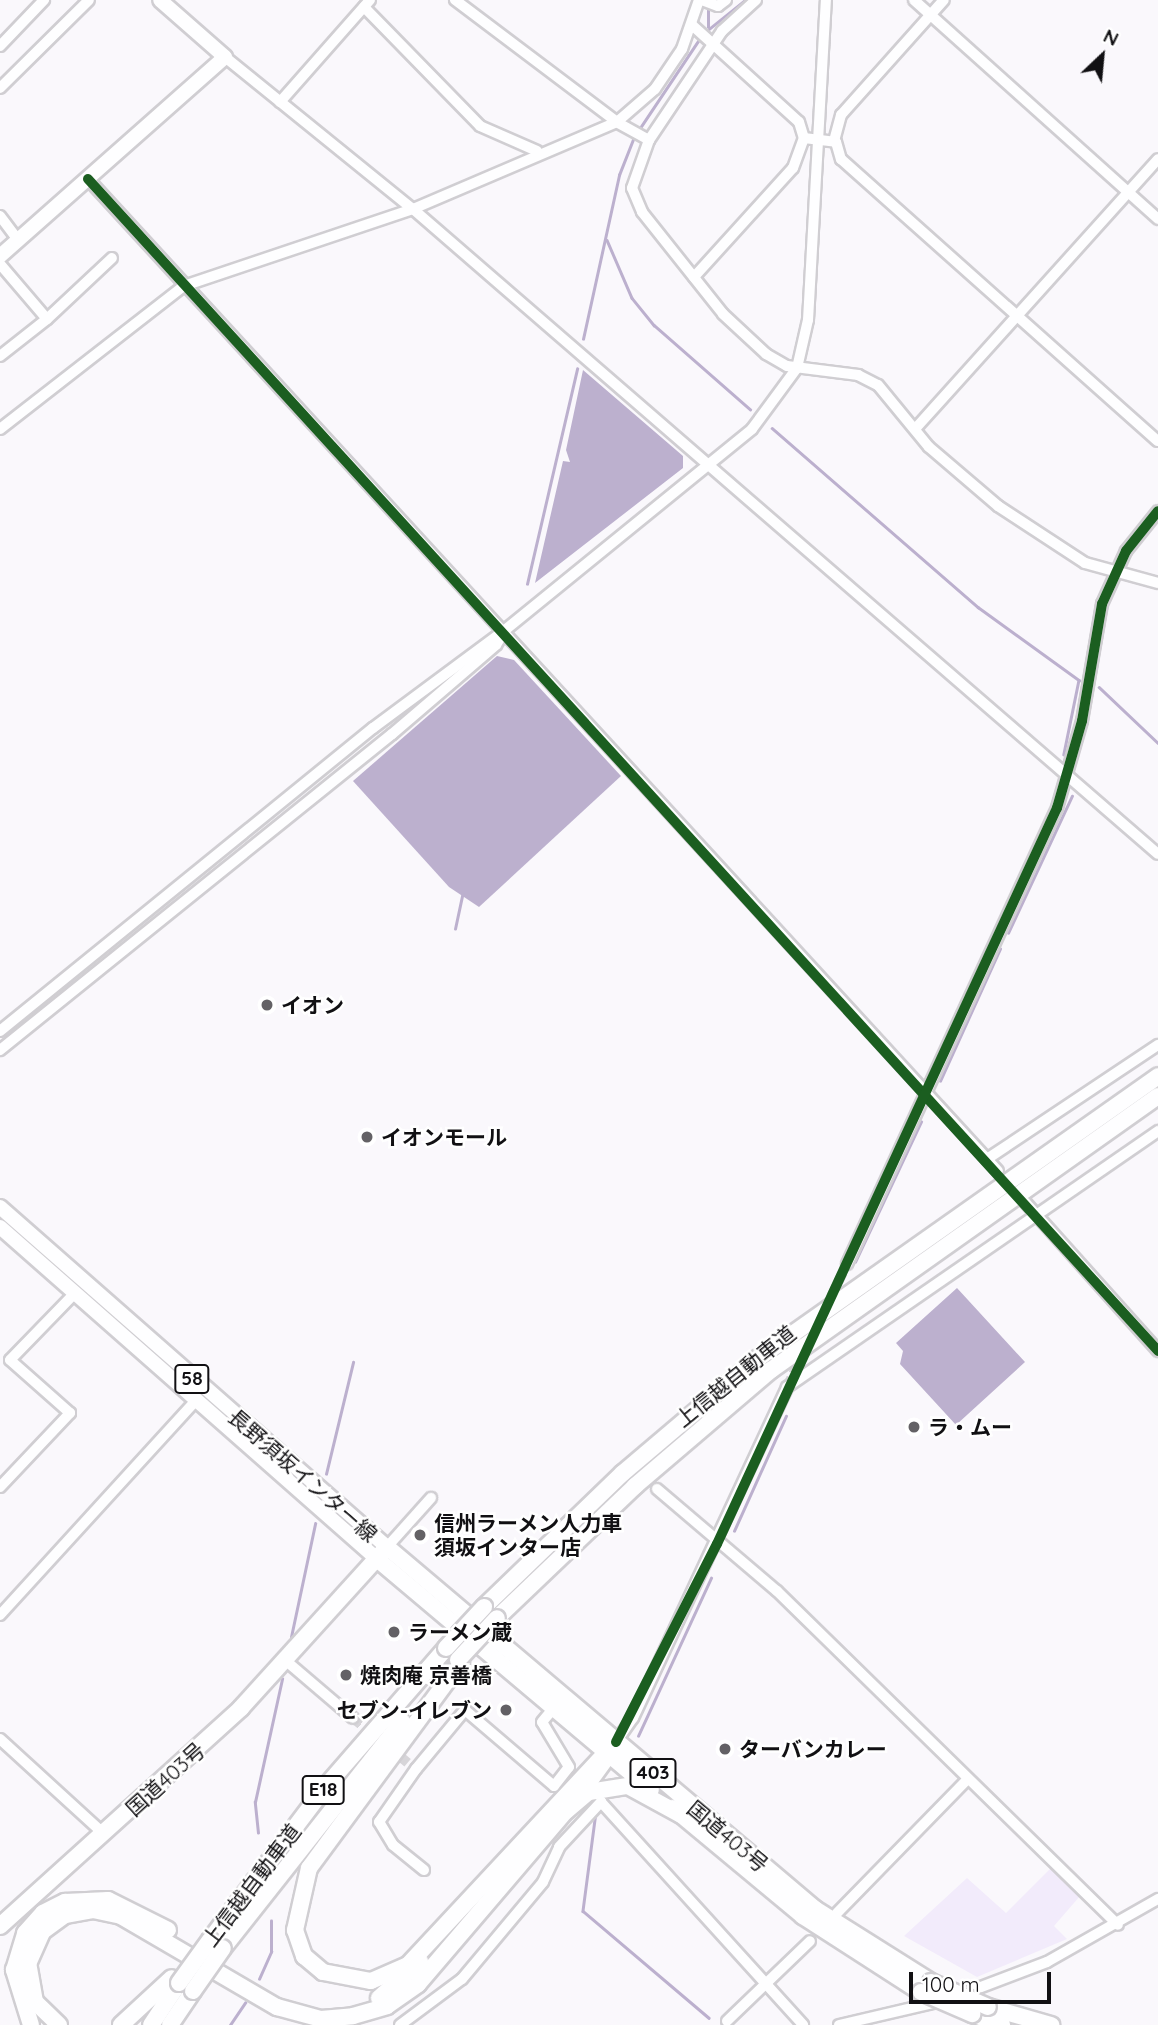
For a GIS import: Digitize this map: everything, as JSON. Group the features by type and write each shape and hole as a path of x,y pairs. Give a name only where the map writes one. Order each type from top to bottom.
{"highway":[{"name":"上信越自動車道","path":"212,1942 491,1613 613,1482 770,1350 1158,1076"},
{"name":"上信越自動車道","path":"491,1613 771,1370 1158,1096"},
{"name":"国道403号","path":"0,1926 183,1765 285,1660 382,1553"},
{"name":"国道403号","path":"382,1553 553,1709 609,1749 815,1909 926,1987 1051,2025"},
{"name":"国道403号","path":"382,1553 609,1749 681,1815 803,1916 972,2014 1002,2025"},
{"name":"上信越自動車道","path":"151,2025 327,1785 455,1657"},
{"path":"455,1657 320,1850 295,1916 304,1956 346,1981 395,1973 442,1929 609,1749"},
{"path":"369,2025 418,1984 566,1811 609,1749"},
{"path":"566,1811 589,1792 618,1784 681,1815"},
{"path":"31,2025 15,1983 16,1957 33,1923 65,1902 122,1904 267,1990 324,2009 366,2003 394,1989 442,1929"},
{"path":"59,2025 35,2001 28,1964 43,1931 79,1911 121,1916 263,2000 305,2016 371,2012 418,1984"},
{"path":"121,2025 181,1984 212,1942"},
{"name":"上信越自動車道","path":"170,2025 181,1984"}],"main road":[{"path":"0,256 225,57 160,0"},
{"name":"長野須坂インター線","path":"0,1207 382,1553"},
{"name":"長野須坂インター線","path":"0,1227 196,1400 382,1553"}],"street":[{"path":"0,46 44,0"},
{"path":"0,88 89,0"},
{"path":"455,0 617,122 646,139"},
{"path":"0,429 184,286 413,209 537,151 617,122 655,89 694,26 701,0 720,2"},
{"path":"756,0 712,42 646,139 634,175 636,202 733,325 766,354 797,368 864,376 883,390 915,429 998,506 1085,563 1158,583"},
{"path":"0,1031 383,720 505,630 769,412 797,368 808,320 826,0"},
{"path":"914,0 1158,219"},
{"path":"944,0 841,115 834,141 841,159 1158,442"},
{"path":"280,102 367,3 480,126 537,151"},
{"path":"694,26 799,122 804,138 793,168 694,277"},
{"path":"225,57 413,209 1158,854"},
{"path":"804,138 834,141"},
{"path":"915,429 1158,159"},
{"path":"88,179 184,286 505,630 998,1171"},
{"path":"0,216 18,240"},
{"path":"0,356 47,319 112,258"},
{"path":"0,264 47,319"},
{"path":"846,1264 1069,776 1102,604 1116,572 1158,512"},
{"path":"0,1050 393,734 496,645 505,630"},
{"path":"987,1159 1158,1045"},
{"path":"609,1749 717,1544 787,1387 1034,1212 1158,1132"},
{"path":"1025,1202 1158,1351"},
{"path":"10,1360 74,1294"},
{"path":"0,1350 70,1413 0,1487"},
{"path":"0,1615 196,1400"},
{"path":"657,1489 717,1544 777,1591 967,1780 1118,1924"},
{"path":"382,1553 431,1498"},
{"path":"285,1660 353,1718"},
{"path":"424,1870 393,1845 379,1822 412,1766 465,1710 554,1786 569,1767 542,1722 553,1709"},
{"path":"0,1739 103,1833"},
{"path":"837,1913 967,1780"},
{"path":"400,2025 462,1979 543,1882 559,1847 601,1802 771,1983 803,2025"},
{"path":"839,2025 976,1990 1118,1924 1158,1899"},
{"path":"727,2021 771,1983 810,1941"}],"shaded area":[{"path":"583,370 683,456 683,468 535,583 563,461 570,462 566,450"},
{"path":"497,656 514,660 621,776 479,907 449,887 353,781"},
{"path":"957,1288 1025,1362 956,1425 900,1364 903,1351 896,1343"},
{"path":"1051,1868 1080,1896 1054,1926 1067,1939 977,1977 904,1936 967,1878 1006,1913"}],"waterway":[{"path":"704,33 745,0"},
{"path":"708,6 708,27"},
{"path":"638,131 700,38"},
{"path":"583,339 619,175 634,137"},
{"path":"607,240 632,298 654,325 750,409"},
{"path":"527,584 577,369"},
{"path":"772,428 978,607 1079,680 1064,754"},
{"path":"1099,687 1158,743"},
{"path":"1008,933 1072,796"},
{"path":"455,929 462,895"},
{"path":"940,1081 1000,949"},
{"path":"855,1262 921,1122"},
{"path":"326,1474 353,1362"},
{"path":"734,1531 786,1416"},
{"path":"291,1637 315,1524"},
{"path":"638,1736 711,1578"},
{"path":"258,1833 255,1802 282,1679"},
{"path":"596,1812 583,1911 709,2018"},
{"path":"259,1979 271,1952 271,1921"},
{"path":"230,2025 245,2003"}],"tunnel":[{"path":"825,1309 847,1264"},
{"path":"787,1387 807,1345"},
{"path":"353,1718 375,1736"},
{"path":"390,1748 408,1763"}],"cycle path":[{"path":"88,179 1158,1351"},
{"path":"616,1742 717,1544 1057,808 1082,721 1102,604 1126,551 1158,511"}],"place":[{"name":"イオン","path":"267,1005"},
{"name":"イオンモール","path":"367,1137"},
{"name":"ラ・ムー","path":"914,1427"},
{"name":"信州ラーメン人力車 須坂インター店","path":"420,1535"},
{"name":"ラーメン蔵","path":"394,1632"},
{"name":"焼肉庵 京善橋","path":"346,1675"},
{"name":"セブン-イレブン","path":"506,1710"},
{"name":"ターバンカレー","path":"725,1749"}]}
